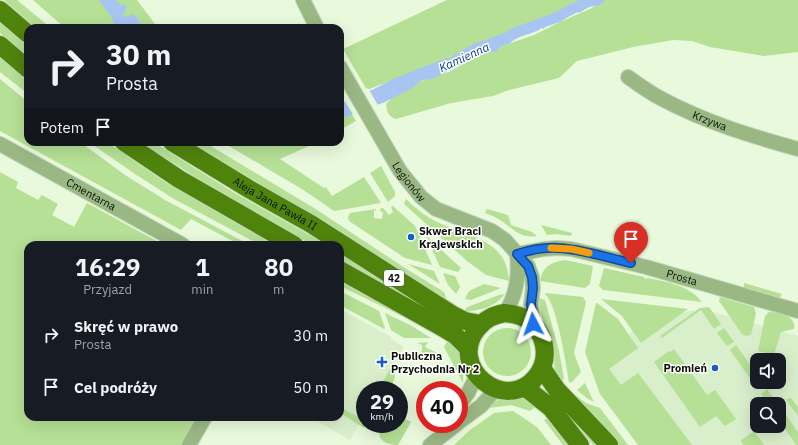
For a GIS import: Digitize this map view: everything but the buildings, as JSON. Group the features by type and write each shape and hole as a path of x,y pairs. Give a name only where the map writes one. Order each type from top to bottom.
{"main road":[{"path":"0,10 24,31"},
{"path":"0,45 24,66"},
{"path":"130,146 180,179 287,241"},
{"name":"Aleja Jana Pawła II","path":"179,146 338,241"},
{"name":"Aleja Jana Pawła II","path":"344,245 453,315 465,321 481,324"},
{"name":"42","path":"344,272 455,335 468,348"},
{"path":"505,313 517,315 533,324 541,337 545,359 542,368 526,388 510,391 496,389 489,386 477,375 472,365 468,348 470,340 481,324 487,319 505,313"},
{"path":"542,368 559,393 609,445"},
{"path":"526,388 551,408 580,445"}],"street":[{"path":"303,0 315,24"},
{"name":"Legionów","path":"344,74 400,171 421,197 436,208 492,231 505,240 528,266 532,277 533,288 531,304 533,324"},
{"name":"Krzywa","path":"628,77 661,99 708,121 748,135 798,149"},
{"name":"Cmentarna","path":"0,144 176,241"},
{"name":"Prosta","path":"517,254 544,248 571,249 660,271 798,311"},
{"path":"505,313 515,294 518,271 517,254"},
{"path":"468,393 477,375"},
{"path":"468,416 481,406 496,389"},
{"path":"189,445 204,421"},
{"path":"432,443 439,433"},
{"path":"432,443 445,433"}],"shaded area":[{"path":"703,309 798,336 798,445 666,445 597,354 654,317"},
{"name":"Publiczna Przychodnia Nr 2","path":"344,311 391,337 390,339 404,347 383,381 356,381 356,429 350,440 317,421 344,421"}],"green space":[{"path":"4,0 17,0 46,24 31,24"},
{"path":"33,0 137,0 155,24 60,24"},
{"path":"447,0 587,0 502,37 367,90 344,49"},
{"path":"605,0 798,0 798,52 764,56 710,47 692,41 673,40 633,47 577,61 559,78 509,90 493,96 451,103 396,119 391,117 388,113 386,104 396,94 409,86 433,76 449,72 488,51 534,35 590,9"},
{"path":"0,22 24,43 24,54 0,33"},
{"path":"0,57 24,78 24,91 0,72"},
{"path":"0,79 24,99 24,144 0,131"},
{"path":"344,102 356,121 344,128"},
{"path":"27,146 85,146 125,175 165,200 242,241 232,241 191,219 181,230"},
{"path":"95,146 113,146 165,182 267,241 253,241 174,199"},
{"path":"146,146 159,146 233,192 320,241 305,241 202,181"},
{"path":"197,146 211,146 314,208 444,292 448,303 307,212"},
{"path":"229,146 309,146 280,159 324,188 326,187 332,196 364,177 381,203 334,211 302,189"},
{"path":"381,166 395,192 395,196 388,202 370,173"},
{"path":"0,172 18,182 16,188 38,200 42,195 58,204 52,215 74,227 87,203 157,241 24,241 24,421 196,421 183,445 0,445"},
{"path":"406,199 433,220 477,238 495,249 502,257 507,268 509,281 486,275 467,261 404,204"},
{"path":"393,206 415,226 432,265 405,258 349,221 348,217 350,213 376,209 376,211 374,210 374,218 382,219 383,212 380,211 381,208 383,208 389,215 393,212 391,207"},
{"path":"487,209 508,215 511,225 532,232 537,236 532,237 518,233 499,219 485,213"},
{"path":"541,225 572,233 571,236 555,234 547,235"},
{"path":"426,236 461,268 458,272 440,267"},
{"path":"344,254 380,276 442,319 344,263"},
{"path":"565,260 593,266 590,284 585,288 540,281 543,272 548,266 555,262"},
{"path":"408,264 434,271 440,284"},
{"path":"604,268 644,277 645,279 648,278 677,285 697,296 702,302 603,290 599,286"},
{"path":"443,273 455,276 460,287 456,294 448,285"},
{"path":"344,283 435,330 433,333 412,321 344,288"},
{"path":"744,283 782,294 779,299 744,289"},
{"path":"484,284 501,288 471,300 465,299 469,291"},
{"path":"344,293 379,311 385,328 384,329 344,307"},
{"path":"545,293 583,297 586,302 574,353 581,372 571,383 569,382 557,321"},
{"path":"505,294 501,299 487,308 464,312 467,307"},
{"path":"720,297 754,307 756,314 751,335 746,336 742,334 719,301"},
{"path":"539,298 545,300 559,351 564,378 560,384 555,372 553,343 541,315"},
{"path":"601,299 688,309 641,343 622,316"},
{"path":"596,303 618,319 638,348 609,369 621,385 638,373 692,445 638,445 600,394 585,352"},
{"path":"709,307 721,324 714,329 701,310 662,338 660,336 700,308"},
{"path":"769,312 778,313 790,318 793,321 794,329 781,332 775,353 758,351 765,316"},
{"path":"385,313 410,325 431,338 404,338 391,330"},
{"path":"502,328 512,328 521,332 527,338 530,343 530,361 521,372 512,376 502,376 493,372 487,366 483,357 483,347 487,338 493,332"},
{"path":"724,328 734,342 727,346 717,333"},
{"path":"449,338 459,353 463,371 463,381 462,381 444,347"},
{"path":"428,342 425,347 437,353 433,360 420,353 422,350 422,345 417,343"},
{"path":"736,345 750,364 750,378 730,350"},
{"path":"674,349 707,395 715,390 736,419 725,426 716,416 700,427 654,362"},
{"path":"391,367 395,373 394,381 383,381"},
{"path":"585,383 594,402 577,390"},
{"path":"767,389 773,397 763,397 761,394"},
{"path":"573,393 586,403 600,408 628,445 618,445 571,396"},
{"path":"519,397 526,398 538,405 530,411 511,405 489,408 487,406 500,399"},
{"path":"790,397 798,407 798,416 786,400"},
{"path":"344,409 356,416 356,423 344,416"},
{"path":"563,409 596,445 593,445"},
{"path":"513,411 537,427 551,445 454,445 470,430 494,413"},
{"path":"786,415 798,432 798,445 796,445 786,430"},
{"path":"551,416 572,445 563,445 544,420"},
{"path":"408,420 411,422 408,427"},
{"path":"405,433 398,445 385,442 379,434"},
{"path":"751,433 755,433 764,445 743,445 741,440"}],"water":[{"path":"99,0 116,0 121,5 127,6 123,14 124,17 134,14 141,24 114,24 112,18"},
{"name":"Kamienna","path":"579,0 606,0 599,5 589,7 560,22 545,27 544,29 542,28 519,37 509,44 501,46 496,52 487,52 472,58 432,79 422,80 411,89 385,102 344,117 344,101 374,89 393,79 450,57 456,53 457,55 475,43 506,33 508,30 551,14"}],"pier":[{"path":"368,88 379,107 354,116 344,100"}],"slow traffic":[{"path":"551,248 571,249 589,253"}],"place":[{"name":"Skwer Braci Krajewskich","path":"411,237"},
{"name":"Publiczna Przychodnia Nr 2","path":"382,362"},
{"name":"Promień","path":"715,368"}],"route":[{"path":"533,324 531,304 533,288 532,277 528,266 517,254 544,248 571,249 631,263"}]}
